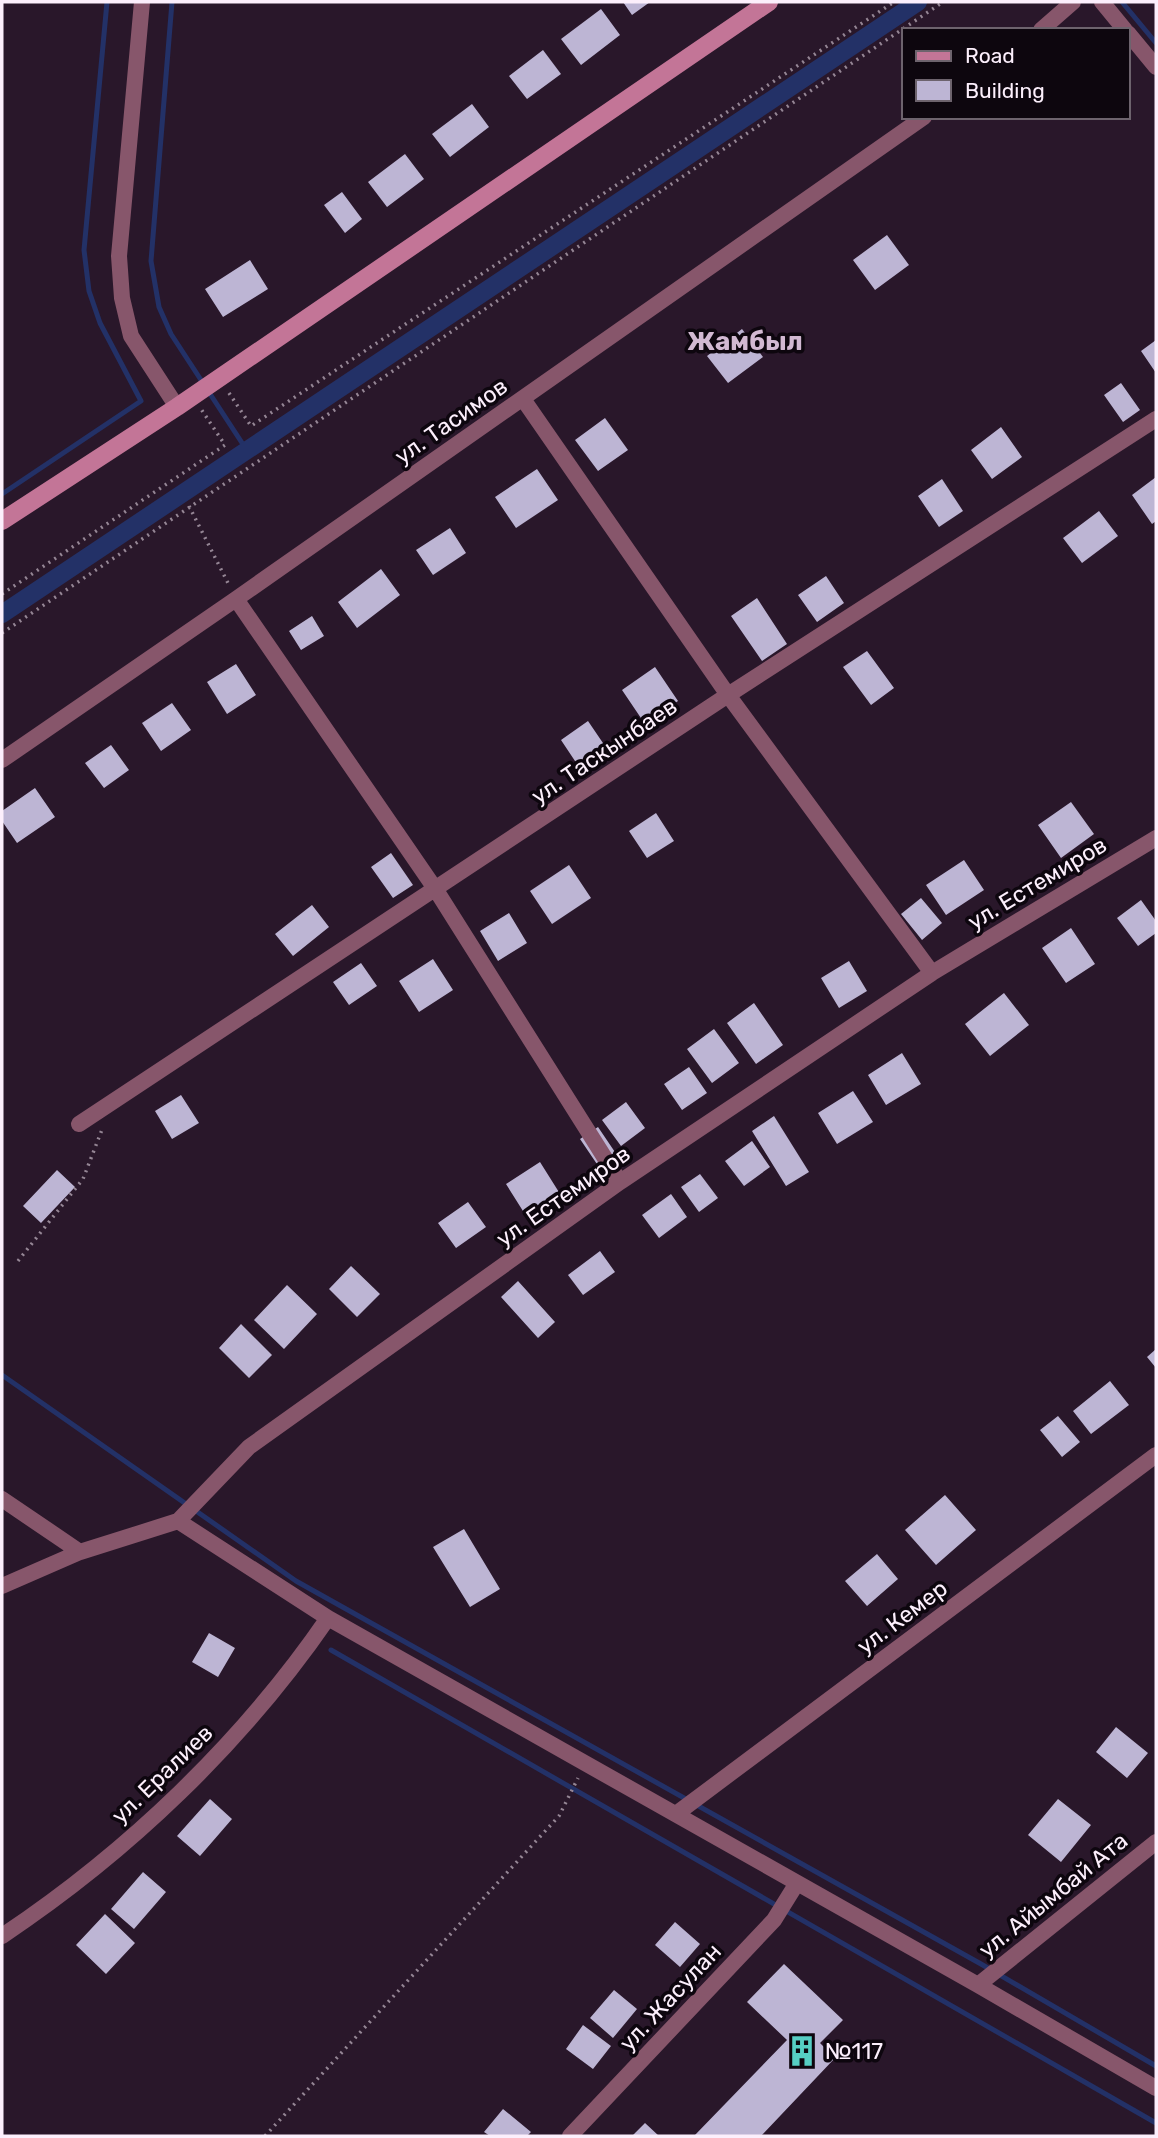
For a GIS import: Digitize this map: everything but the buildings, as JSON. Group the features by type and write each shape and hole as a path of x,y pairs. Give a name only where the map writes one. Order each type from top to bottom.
{"main road":[{"path":"2,521 177,407 769,2"}],"street":[{"path":"142,2 119,256 122,298 131,336 177,407"},
{"path":"1043,28 1073,2"},
{"path":"1102,2 1124,28"},
{"path":"1130,36 1156,67"},
{"name":"ул. Тасимов","path":"2,760 921,119"},
{"path":"523,398 728,695 932,973"},
{"name":"ул. Таскынбаев","path":"79,1124 728,695 1156,419"},
{"path":"236,599 436,890 620,1182"},
{"name":"ул. Естемиров","path":"2,1586 80,1552 178,1521 249,1447 620,1182 932,973 1156,838"},
{"name":"ул. Кемер","path":"676,1814 1156,1455"},
{"path":"2,1499 80,1552"},
{"path":"178,1521 328,1618 1156,2088"},
{"name":"ул. Ералиев","path":"2,1936 58,1899 187,1788 294,1667 328,1618"},
{"name":"ул. Айымбай Ата","path":"978,1985 1156,1842"},
{"name":"ул. Жасулан","path":"570,2136 774,1920 797,1883"}],"path":[{"path":"219,378 251,426 894,2"},
{"path":"904,28 943,2"},
{"path":"2,633 902,29"},
{"path":"2,594 225,445 192,396"},
{"path":"189,506 236,599"},
{"path":"19,1261 83,1179 113,1102"},
{"path":"265,2136 559,1816 586,1764"}],"waterway":[{"path":"2,494 141,401 100,323 89,291 84,250 107,2"},
{"path":"172,2 151,261 159,307 171,334 246,449"},
{"path":"2,614 918,2"},
{"path":"1122,2 1156,43"},
{"path":"2,1375 296,1581 981,1964 1156,2066"},
{"path":"331,1650 1156,2123"}],"place":[{"name":"№117","path":"802,2051"}],"district":[{"name":"Жамбыл","path":"745,341"}]}
